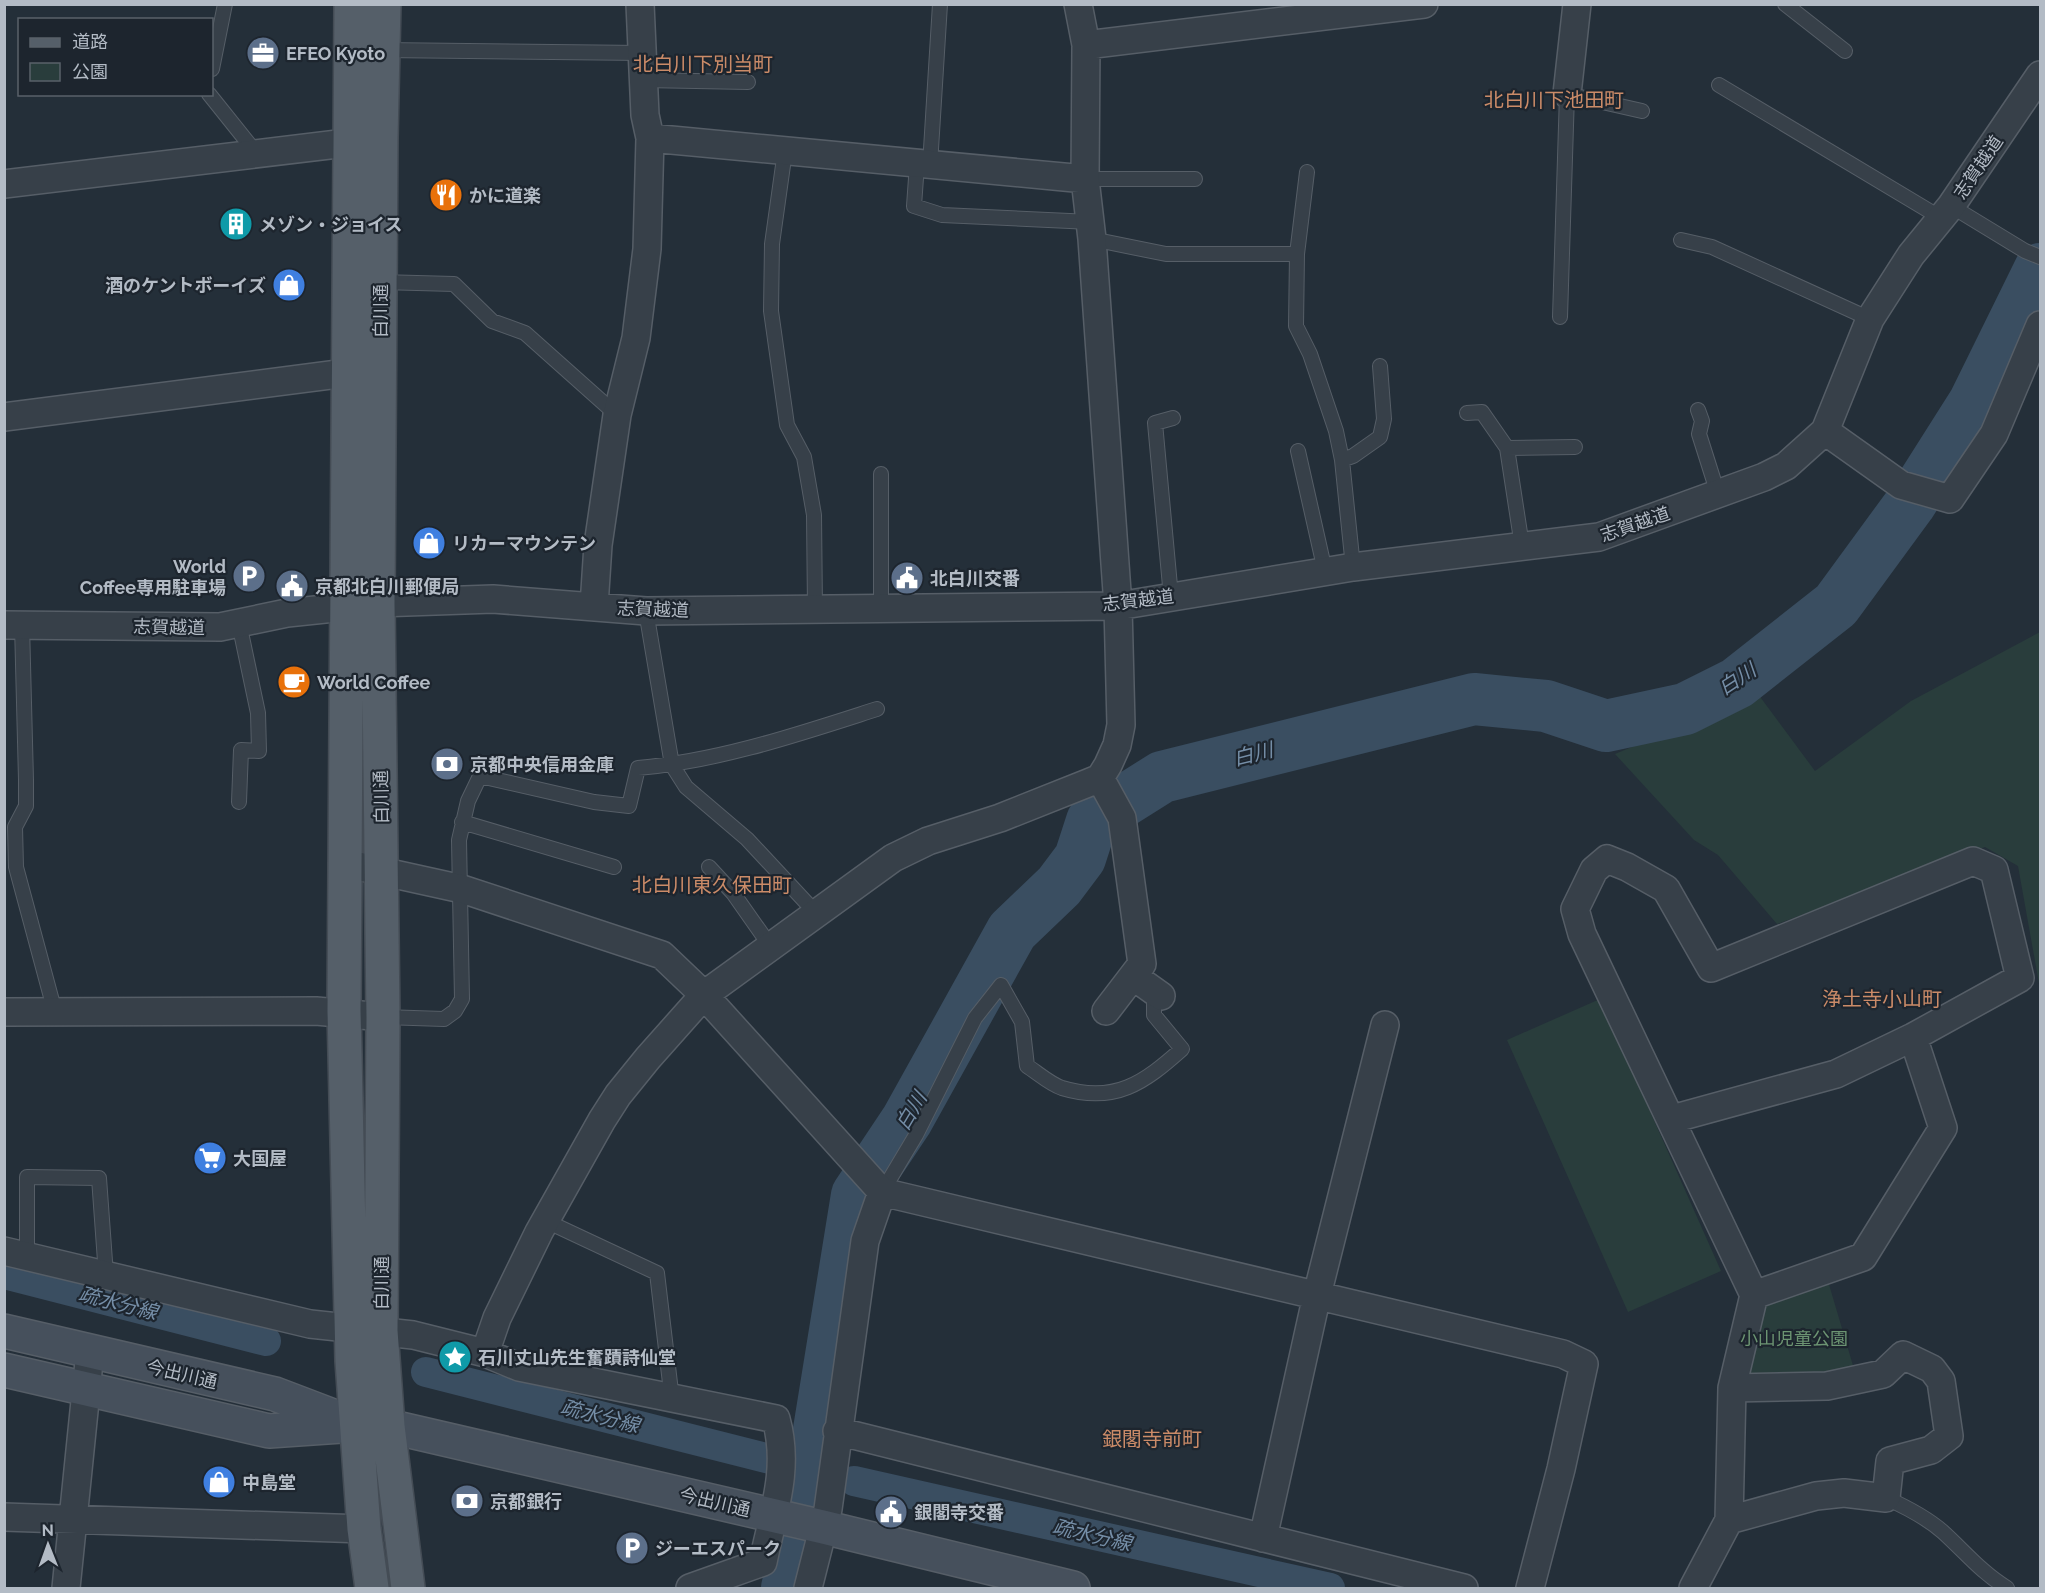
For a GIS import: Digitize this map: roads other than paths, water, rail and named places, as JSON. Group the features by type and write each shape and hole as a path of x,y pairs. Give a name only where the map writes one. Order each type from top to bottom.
{"main road":[{"name":"白川通","path":"351,4 380,282 363,371"},
{"name":"白川通","path":"366,1329 383,1017 382,870 363,605 365,140 383,50 384,4"},
{"name":"白川通","path":"363,605 344,863 344,1011 372,1425 364,1530 372,1588"},
{"name":"今出川通","path":"4,1331 274,1394 372,1425 800,1522 1073,1588"},
{"name":"今出川通","path":"4,1370 269,1431 372,1425"},
{"name":"白川通","path":"372,1425 408,1588"}],"street":[{"path":"594,606 598,545 617,415 638,327 647,249 650,138 645,115 640,4"},
{"path":"485,1353 498,1318 546,1221 618,1095 704,995 815,912 893,858 928,841 1103,783 1118,745 1121,725 1118,606 1091,230 1085,179 1086,45 1078,4"},
{"path":"1086,45 1338,9 1424,4"},
{"path":"1566,94 1577,4"},
{"name":"志賀越道","path":"13,625 220,627 287,613 363,605 493,599 646,611 1118,606 1353,567 1599,537 1718,494 1786,466 1825,431 1870,319 1911,255 1946,212 2040,75"},
{"path":"650,138 1085,179"},
{"path":"4,184 365,140"},
{"path":"1825,431 1901,485 1950,499 1994,434 2040,325"},
{"path":"4,417 363,371"},
{"path":"1103,783 1122,818 1142,964 1149,988 1106,1011"},
{"path":"1672,1119 1836,1074 1912,1037 2020,978 1994,870 1972,861 1711,968 1666,889 1627,867 1607,859 1594,870 1575,909 1582,934 1754,1295 1732,1388 1729,1520 1693,1588"},
{"path":"344,863 462,889 662,955 704,995 871,1181 1317,1295 1563,1354 1584,1364 1561,1469 1530,1588"},
{"path":"4,1011 344,1011 383,1017"},
{"path":"1263,1538 1317,1295 1385,1025"},
{"path":"1754,1295 1863,1257 1943,1128 1912,1037"},
{"path":"690,1588 763,1562 800,1522 828,1509 865,1241 871,1181"},
{"path":"16,1254 310,1324 413,1335 485,1353 519,1367 672,1400 776,1419 783,1443 782,1483 800,1522 808,1588"},
{"path":"66,1588 90,1352"},
{"path":"1729,1520 1816,1496 1844,1493 1886,1498 1890,1461 1931,1450 1949,1436 1941,1381 1932,1369 1904,1355 1882,1374 1827,1386 1732,1388"},
{"path":"837,1431 1464,1588"},
{"path":"4,1517 364,1530"}],"lane":[{"path":"213,64 225,4"},
{"path":"940,4 923,164 914,206 942,215 1091,230 1166,254 1297,254"},
{"path":"1785,4 1845,51"},
{"path":"383,50 642,53"},
{"path":"643,80 747,82"},
{"path":"1719,85 1946,212 2040,257"},
{"path":"1560,317 1566,94 1642,111"},
{"path":"211,96 257,153"},
{"path":"785,151 772,244 771,311 787,425 804,457 814,515 815,609"},
{"path":"1306,172 1297,254 1296,326 1310,354 1336,431 1342,460 1353,567"},
{"path":"1085,179 1196,179"},
{"path":"1681,240 1712,247 1870,319"},
{"path":"380,282 454,284 492,321 525,333 617,415"},
{"path":"1342,460 1353,456 1380,437 1384,418 1380,366"},
{"path":"1698,410 1702,421 1699,434 1718,494"},
{"path":"1467,413 1482,412 1507,448 1522,546"},
{"path":"1171,597 1155,423 1173,418"},
{"path":"1507,448 1575,447"},
{"path":"1298,451 1325,572"},
{"path":"880,474 881,608"},
{"path":"646,611 672,765 686,787 747,839 815,912"},
{"path":"238,802 241,750 259,751 258,713 239,623"},
{"path":"13,625 27,780 26,806 15,827 16,867 55,1012"},
{"path":"383,1017 444,1019 455,1011 462,999 462,889 459,840 462,822 480,776 594,802 628,807 638,768 672,765 785,740 877,709"},
{"path":"462,822 614,867"},
{"path":"709,867 733,893 771,947"},
{"path":"871,1181 916,1135 975,1018 1001,986 1022,1022 1027,1066 1061,1088 1111,1095 1152,1076 1182,1049 1154,1015 1149,988"},
{"path":"16,1254 27,1177 99,1178 106,1275"},
{"path":"546,1221 657,1273 672,1400"},
{"path":"1886,1498 1911,1509 1941,1530 1990,1579 2007,1588"}],"waterway":[{"name":"白川","path":"787,1588 812,1473 857,1195 907,1120 1012,931 1059,886 1080,858 1092,821 1162,777 1474,699 1546,706 1606,726 1685,709 1737,683 1836,605 1910,504 1974,403 2040,269"},
{"name":"疏水分線","path":"4,1274 266,1341"},
{"name":"疏水分線","path":"426,1372 774,1460"},
{"name":"疏水分線","path":"854,1481 1330,1588"}],"place":[{"name":"EFEO Kyoto","path":"263,53"},
{"name":"かに道楽","path":"446,195"},
{"name":"メゾン・ジョイス","path":"236,224"},
{"name":"酒のケントボーイズ","path":"289,285"},
{"name":"リカーマウンテン","path":"429,543"},
{"name":"World Coffee専用駐車場","path":"249,576"},
{"name":"北白川交番","path":"907,578"},
{"name":"京都北白川郵便局","path":"292,586"},
{"name":"World Coffee","path":"294,682"},
{"name":"京都中央信用金庫","path":"447,764"},
{"name":"大国屋","path":"210,1158"},
{"name":"石川丈山先生奮蹟詩仙堂","path":"455,1357"},
{"name":"中島堂","path":"219,1482"},
{"name":"京都銀行","path":"467,1501"},
{"name":"銀閣寺交番","path":"891,1512"},
{"name":"ジーエスパーク","path":"632,1548"}],"district":[{"name":"北白川下別当町","path":"703,64"},
{"name":"北白川下池田町","path":"1554,100"},
{"name":"北白川東久保田町","path":"712,885"},
{"name":"浄土寺小山町","path":"1882,999"},
{"name":"銀閣寺前町","path":"1152,1439"}],"park label":[{"name":"小山児童公園","path":"1794,1338"}]}
